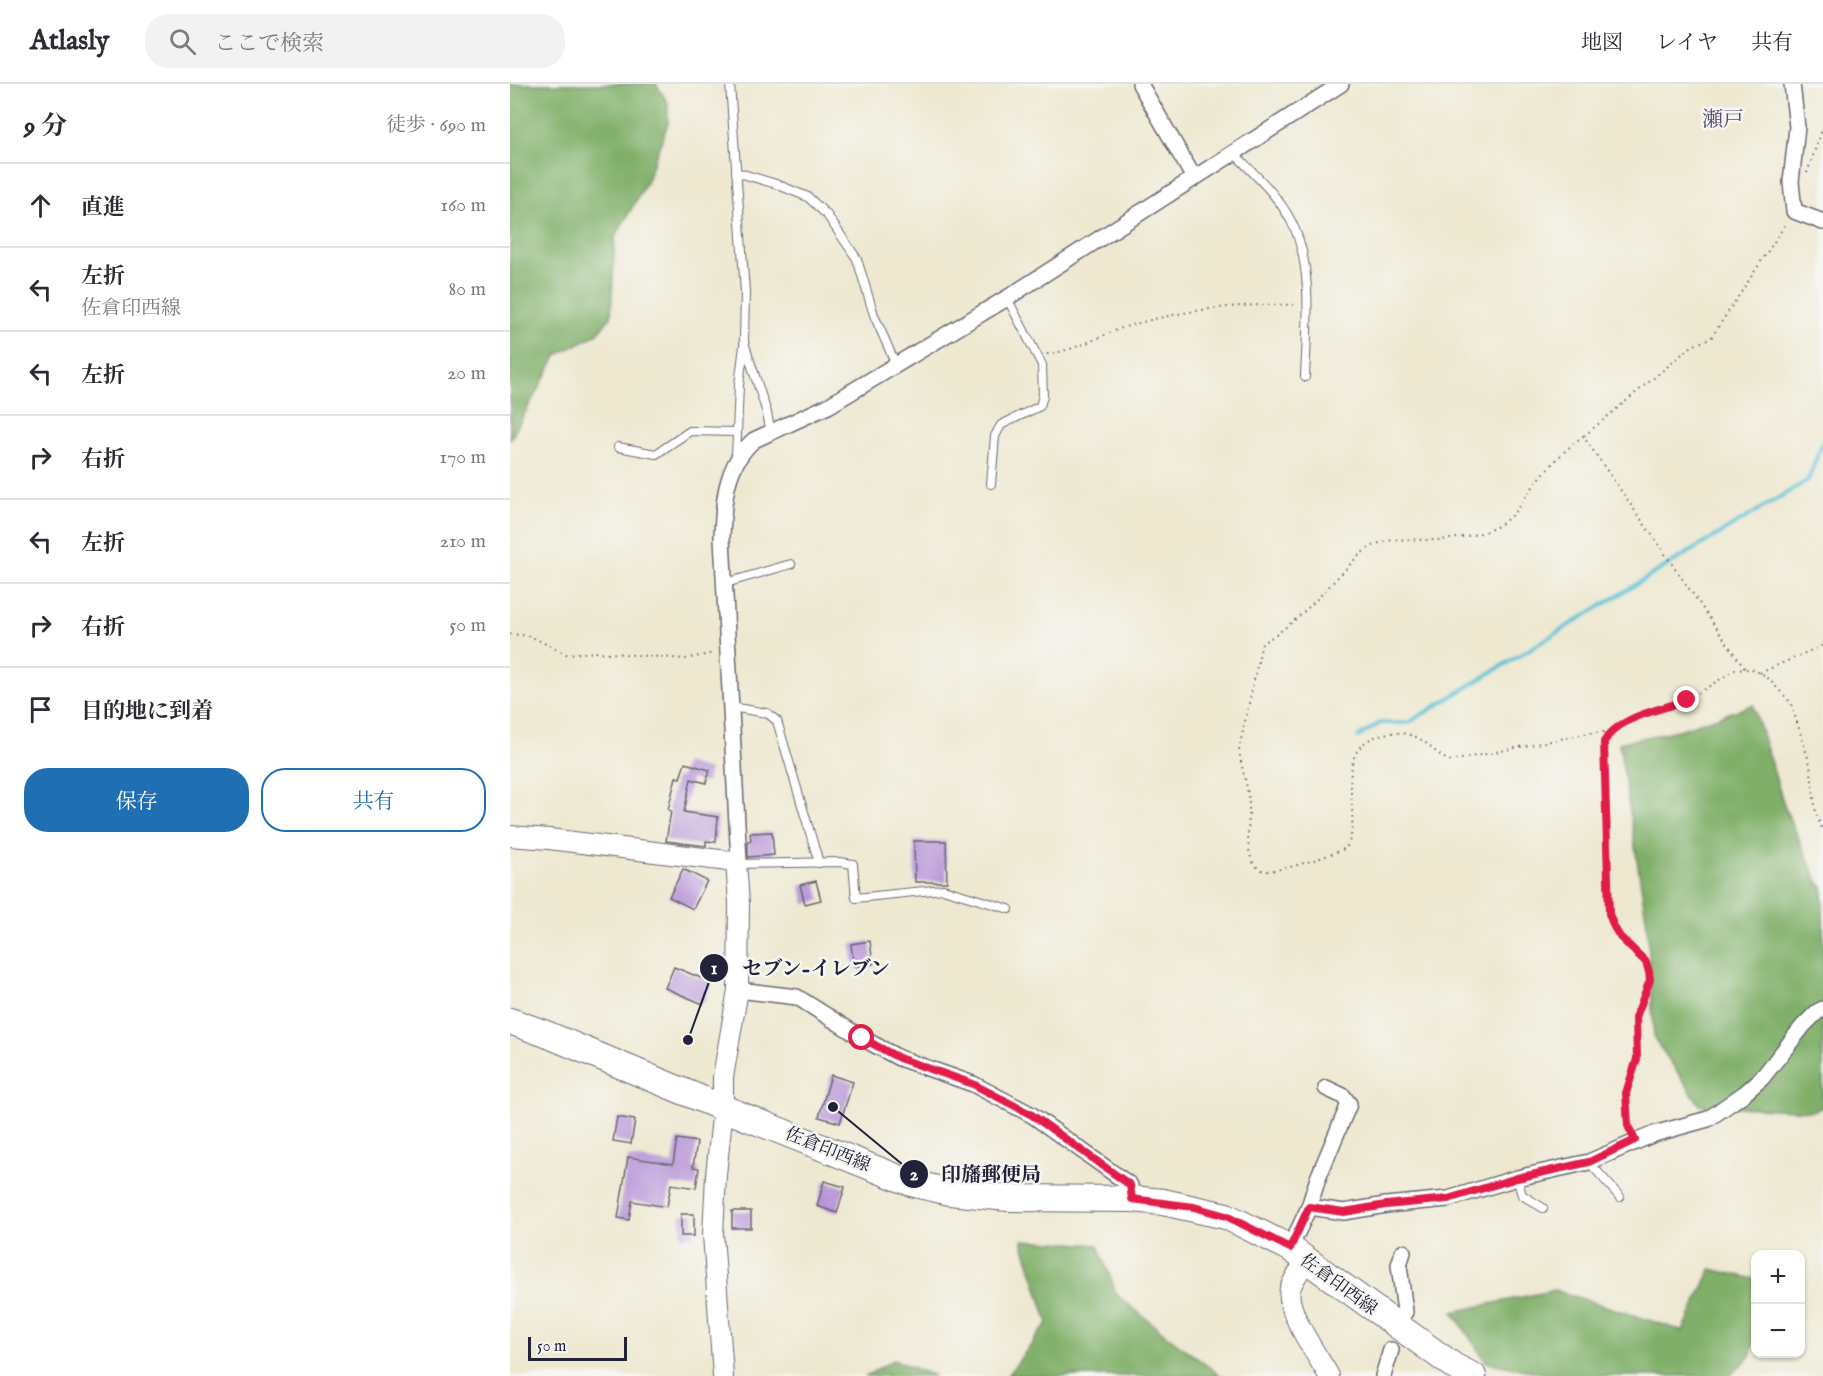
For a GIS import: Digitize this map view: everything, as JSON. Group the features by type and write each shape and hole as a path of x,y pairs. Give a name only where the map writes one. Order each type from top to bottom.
{"main road":[{"name":"佐倉印西線","path":"510,1021 911,1183 950,1192 1008,1198 1132,1199 1194,1207 1226,1216 1298,1254 1455,1367 1473,1376"}],"street":[{"path":"1140,84 1194,177"},
{"path":"723,1376 713,1234 723,1108 723,1077 738,990 740,903 736,863 739,862 737,804 723,503 736,462 744,449 754,440 828,406 1007,298 1341,84"},
{"path":"1792,84 1797,127 1791,182 1794,211 1823,222"},
{"path":"510,836 560,840 736,863"},
{"path":"738,990 797,997 862,1038 899,1058 973,1084 1022,1110 1130,1185 1132,1199"},
{"path":"1309,1207 1344,1212 1448,1199 1517,1178 1589,1162 1635,1140 1702,1121 1722,1110 1762,1078 1803,1026 1816,1012 1823,1009"},
{"path":"1326,1088 1343,1096 1349,1104 1317,1178 1289,1298 1292,1311 1329,1376"},
{"path":"1403,1252 1399,1264 1405,1312"},
{"path":"1383,1376 1391,1350"}],"lane":[{"path":"730,84 745,292 736,462"},
{"path":"1234,153 1290,218 1299,237 1307,305 1305,377"},
{"path":"736,172 808,197 827,215 857,259 874,315 896,365"},
{"path":"991,484 995,436 1001,425 1040,406 1043,396 1042,365 1007,298"},
{"path":"744,342 767,413 771,433"},
{"path":"618,447 656,454 690,431 736,432"},
{"path":"726,583 791,564"},
{"path":"731,707 768,713 777,721 819,863"},
{"path":"736,863 839,862 853,864 856,898 943,890 1009,909"},
{"path":"1589,1162 1620,1197"},
{"path":"1517,1178 1522,1195 1543,1208"}],"path":[{"path":"1804,182 1823,127"},
{"path":"1794,211 1711,338 1692,346 1583,436 1553,463 1534,485 1518,510 1501,525 1488,531 1448,539 1399,540 1379,543 1362,553 1299,617 1262,643 1239,749 1240,765 1248,791 1248,827 1252,861 1263,871 1278,869 1346,848 1351,821 1351,768 1358,748 1370,738 1400,732 1413,735 1429,743 1443,758 1451,761 1610,731 1642,715 1687,700 1735,670 1752,669 1766,676 1791,704 1810,764 1816,814 1823,831"},
{"path":"1037,356 1067,351 1125,328 1176,315 1260,304 1307,305"},
{"path":"1583,436 1745,669"},
{"path":"510,634 530,636 566,654 598,652 685,659 729,650"},
{"path":"1760,673 1823,645"},
{"path":"1610,731 1604,742 1609,914 1620,937 1646,962 1650,980 1636,1017 1637,1059 1626,1093 1628,1126 1635,1140"}],"green space":[{"path":"510,84 656,84 668,103 668,123 646,183 615,238 611,317 597,334 557,355 510,440"},
{"path":"1753,705 1785,808 1818,882 1823,887 1823,1107 1813,1111 1700,1105 1654,1038 1647,924 1619,743 1682,729"},
{"path":"1022,1240 1098,1245 1117,1295 1221,1376 1007,1376 1048,1323"},
{"path":"1711,1269 1751,1278 1751,1353 1730,1376 1556,1376 1486,1362 1453,1312 1555,1290 1683,1331"},
{"path":"893,1360 935,1376 866,1376"}],"building":[{"path":"685,763 710,770 706,783 691,779 684,812 718,817 716,842 706,841 706,846 666,841 671,811 668,810 676,777 680,778"},
{"path":"772,832 774,855 748,857 750,833"},
{"path":"914,841 946,841 947,882 915,882"},
{"path":"683,869 707,881 693,909 669,897"},
{"path":"816,881 821,900 805,904 800,885"},
{"path":"870,941 873,964 854,967 851,944"},
{"path":"674,967 711,982 703,1004 665,988"},
{"path":"831,1075 853,1082 840,1123 819,1117"},
{"path":"617,1117 635,1120 631,1144 613,1141"},
{"path":"677,1139 697,1142 693,1167 699,1168 696,1188 671,1184 667,1207 632,1201 629,1220 618,1218 628,1157 673,1164"},
{"path":"824,1181 845,1187 837,1213 817,1206"},
{"path":"732,1211 751,1211 751,1228 732,1228"},
{"path":"681,1214 694,1214 694,1236 681,1236"}],"waterway":[{"path":"1358,737 1380,723 1408,723 1808,480 1823,441"}],"place":[{"name":"セブン-イレブン","path":"688,1040"},
{"name":"印旛郵便局","path":"833,1107"}],"district":[{"name":"瀬戸","path":"1723,119"}],"route":[{"path":"862,1038 899,1058 973,1084 1032,1115 1130,1185 1132,1199 1194,1207 1226,1216 1290,1248 1309,1207 1344,1212 1448,1199 1517,1178 1589,1162 1635,1140 1628,1126 1626,1093 1637,1059 1636,1017 1650,980 1646,962 1620,937 1609,914 1604,742 1610,731 1625,723 1687,700"}]}
